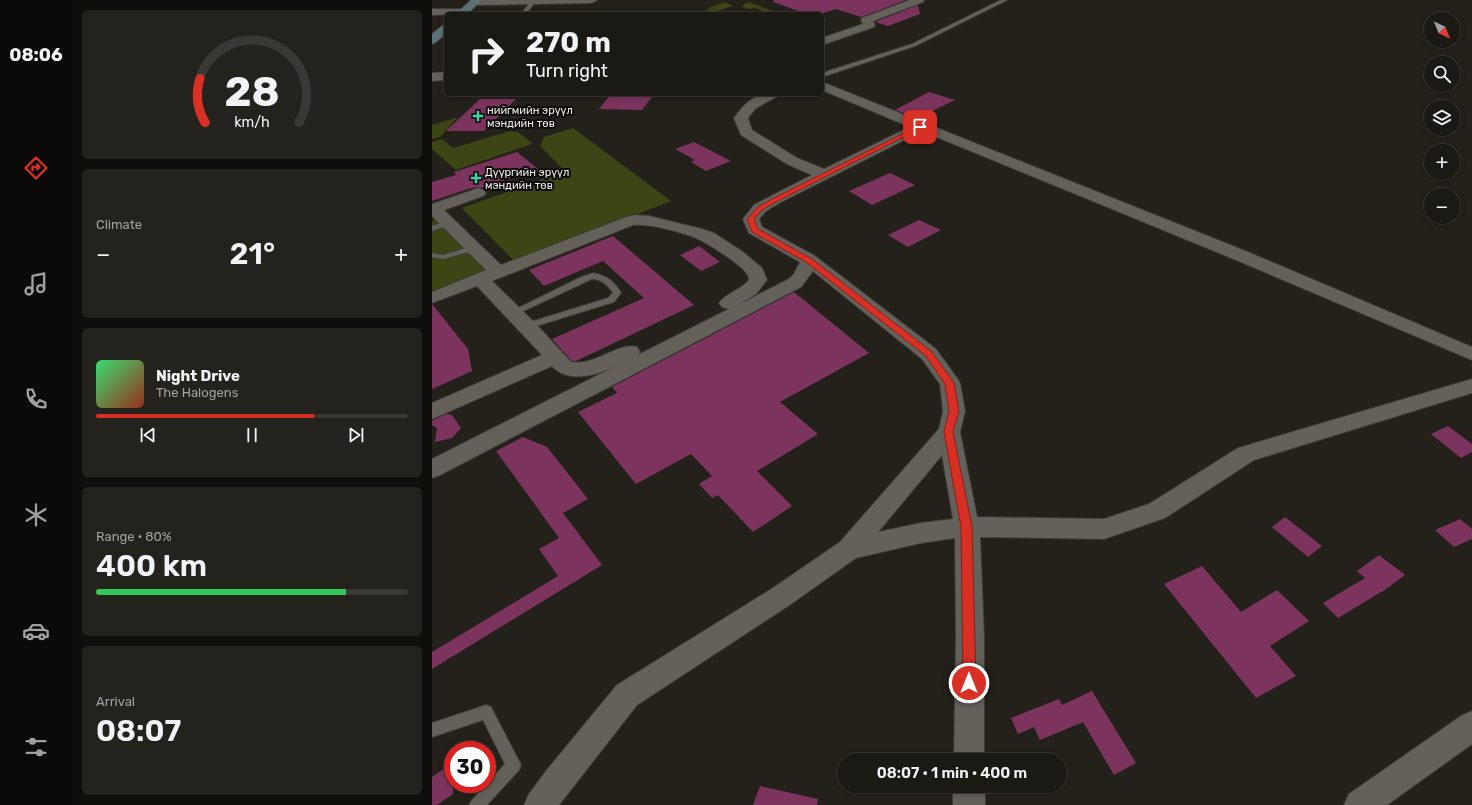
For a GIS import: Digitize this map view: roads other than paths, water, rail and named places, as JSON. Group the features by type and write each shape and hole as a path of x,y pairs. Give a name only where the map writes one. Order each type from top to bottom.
{"main road":[{"path":"463,12 476,1"},
{"path":"432,40 444,30"}],"street":[{"path":"476,1 592,0"},
{"path":"824,41 870,25 866,20 919,0"},
{"path":"432,12 444,12"},
{"path":"432,77 444,76"},
{"path":"824,87 920,127 1242,256 1472,354"},
{"path":"768,96 751,105 741,118 746,132 792,161 824,175"},
{"path":"920,127 760,208 751,219 755,230 809,260 929,354 950,383 954,411 949,432 967,527 970,636 969,753"},
{"path":"478,193 433,209 440,226 473,248 498,272"},
{"path":"432,298 480,279 498,272 634,220 664,224 708,237 737,256 756,272 758,280 750,290 733,300 641,347 597,367 578,370 565,368 514,312 480,279"},
{"path":"432,469 795,283 804,274 805,267 809,260"},
{"path":"432,412 555,357"},
{"path":"849,549 921,533 967,527 1104,529 1157,511 1246,454 1472,386"},
{"path":"540,805 627,695 782,596 849,549 949,432"},
{"path":"1360,805 1472,726"},
{"path":"969,793 969,805"}],"lane":[{"path":"824,74 902,49 926,39 979,11 1005,0"},
{"path":"525,12 534,1"},
{"path":"432,255 443,257 473,248"},
{"path":"514,312 584,279 594,276 601,278 614,287 617,293 611,300 592,307 527,326"},
{"path":"432,730 486,712 514,765 477,805"}],"place":[{"name":"нийгмийн эрүүл мэндийн төв","path":"478,116"},
{"name":"Дүүргийн эрүүл мэндийн төв","path":"476,178"}]}
